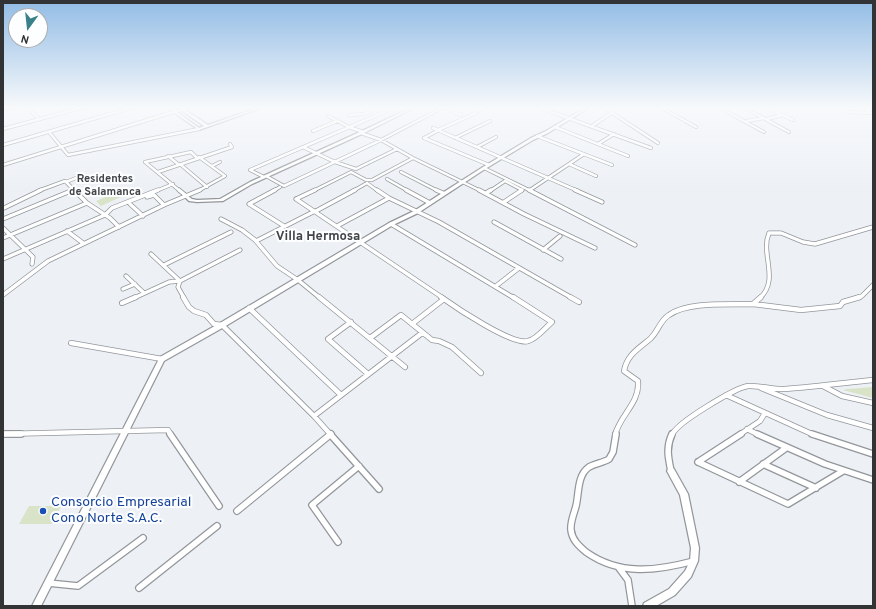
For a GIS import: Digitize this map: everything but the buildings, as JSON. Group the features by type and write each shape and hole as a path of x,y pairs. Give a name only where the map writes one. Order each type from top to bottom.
{"street":[{"path":"3,145 37,135"},
{"path":"52,135 68,155 163,135"},
{"path":"3,165 98,135"},
{"path":"329,135 250,170 284,186 390,135"},
{"path":"13,286 48,261 185,195 207,187 225,176 191,152 145,162 173,184 185,195 191,200 215,202 265,176 357,135"},
{"path":"369,135 381,140 413,158 462,182 486,192 595,248"},
{"path":"429,135 424,138 486,166 578,217 635,245"},
{"path":"449,135 550,178 602,202"},
{"path":"454,138 459,135"},
{"path":"576,135 628,156"},
{"path":"598,144 612,135"},
{"path":"618,135 651,148"},
{"path":"647,135 658,143"},
{"path":"36,606 162,359 391,224 416,212 443,193 537,136 612,166"},
{"path":"477,147 496,137"},
{"path":"158,172 198,157 232,147 230,144"},
{"path":"302,147 335,162 356,169 398,149"},
{"path":"530,190 584,154"},
{"path":"168,156 207,187"},
{"path":"391,224 496,286 552,322 533,339 527,342 513,340 457,308 381,255 360,243 338,226 296,199 351,172 366,180 372,180 413,158"},
{"path":"212,166 220,162"},
{"path":"569,164 596,176"},
{"path":"401,172 443,193"},
{"path":"4,208 32,193 81,176"},
{"path":"387,179 430,203"},
{"path":"486,192 504,180 522,190 504,202"},
{"path":"66,182 87,203 110,218 119,227"},
{"path":"256,241 367,183 389,198 439,222 579,302"},
{"path":"105,215 112,208 173,184"},
{"path":"280,187 248,204 284,226"},
{"path":"3,219 73,190"},
{"path":"3,259 154,195 164,205"},
{"path":"338,226 389,198"},
{"path":"3,238 87,203"},
{"path":"130,204 143,216"},
{"path":"221,219 242,230 256,241 277,266 298,280 405,366"},
{"path":"494,222 561,260"},
{"path":"3,225 9,235 33,257 32,264"},
{"path":"753,304 761,297 769,282 770,272 767,239 769,233 777,232 808,244 815,244 873,227"},
{"path":"67,231 83,243"},
{"path":"164,265 231,232"},
{"path":"543,250 560,236"},
{"path":"122,303 169,282 180,281 240,250"},
{"path":"151,254 180,281"},
{"path":"3,295 44,260"},
{"path":"496,286 519,268"},
{"path":"126,276 144,293"},
{"path":"180,281 178,288 189,307 206,315 214,324 222,325 314,416 379,489"},
{"path":"123,289 135,284"},
{"path":"694,561 681,565 647,569 617,567 600,562 578,544 573,537 571,520 576,507 579,482 588,468 608,459 612,454 617,428 640,388 638,381 624,371 625,362 636,349 658,331 667,316 677,310 697,307 753,304 802,310 833,307 840,306 843,302 862,296 873,285"},
{"path":"412,324 444,299"},
{"path":"249,308 341,395"},
{"path":"370,338 401,315 432,340 439,341 452,347 481,373"},
{"path":"351,322 328,339 368,374"},
{"path":"314,416 422,332"},
{"path":"71,342 162,359"},
{"path":"647,606 672,592 688,574 694,561 695,548 684,494 671,471 667,452 668,442 673,432 681,424 726,395 737,389 749,386 783,389 873,380"},
{"path":"756,386 827,415 873,428"},
{"path":"823,386 842,396 873,403"},
{"path":"726,395 822,438 873,454"},
{"path":"765,413 760,421 698,462 788,504 843,471"},
{"path":"747,429 786,448 843,471 873,480"},
{"path":"3,434 168,430 219,506"},
{"path":"237,511 330,434"},
{"path":"739,482 786,448"},
{"path":"763,464 816,488"},
{"path":"338,542 312,505 359,466"},
{"path":"140,588 217,526"},
{"path":"48,583 78,586 143,538"},
{"path":"617,567 626,574 628,579 632,606"}],"green space":[{"path":"118,192 123,196 101,206 96,201"},
{"path":"873,387 873,398 843,390 847,389"},
{"path":"29,506 61,506 52,524 19,524"}],"place":[{"name":"Consorcio Empresarial Cono Norte S.A.C.","path":"43,511"}],"district":[{"name":"Residentes de Salamanca","path":"105,186"},
{"name":"Villa Hermosa","path":"318,237"}]}
